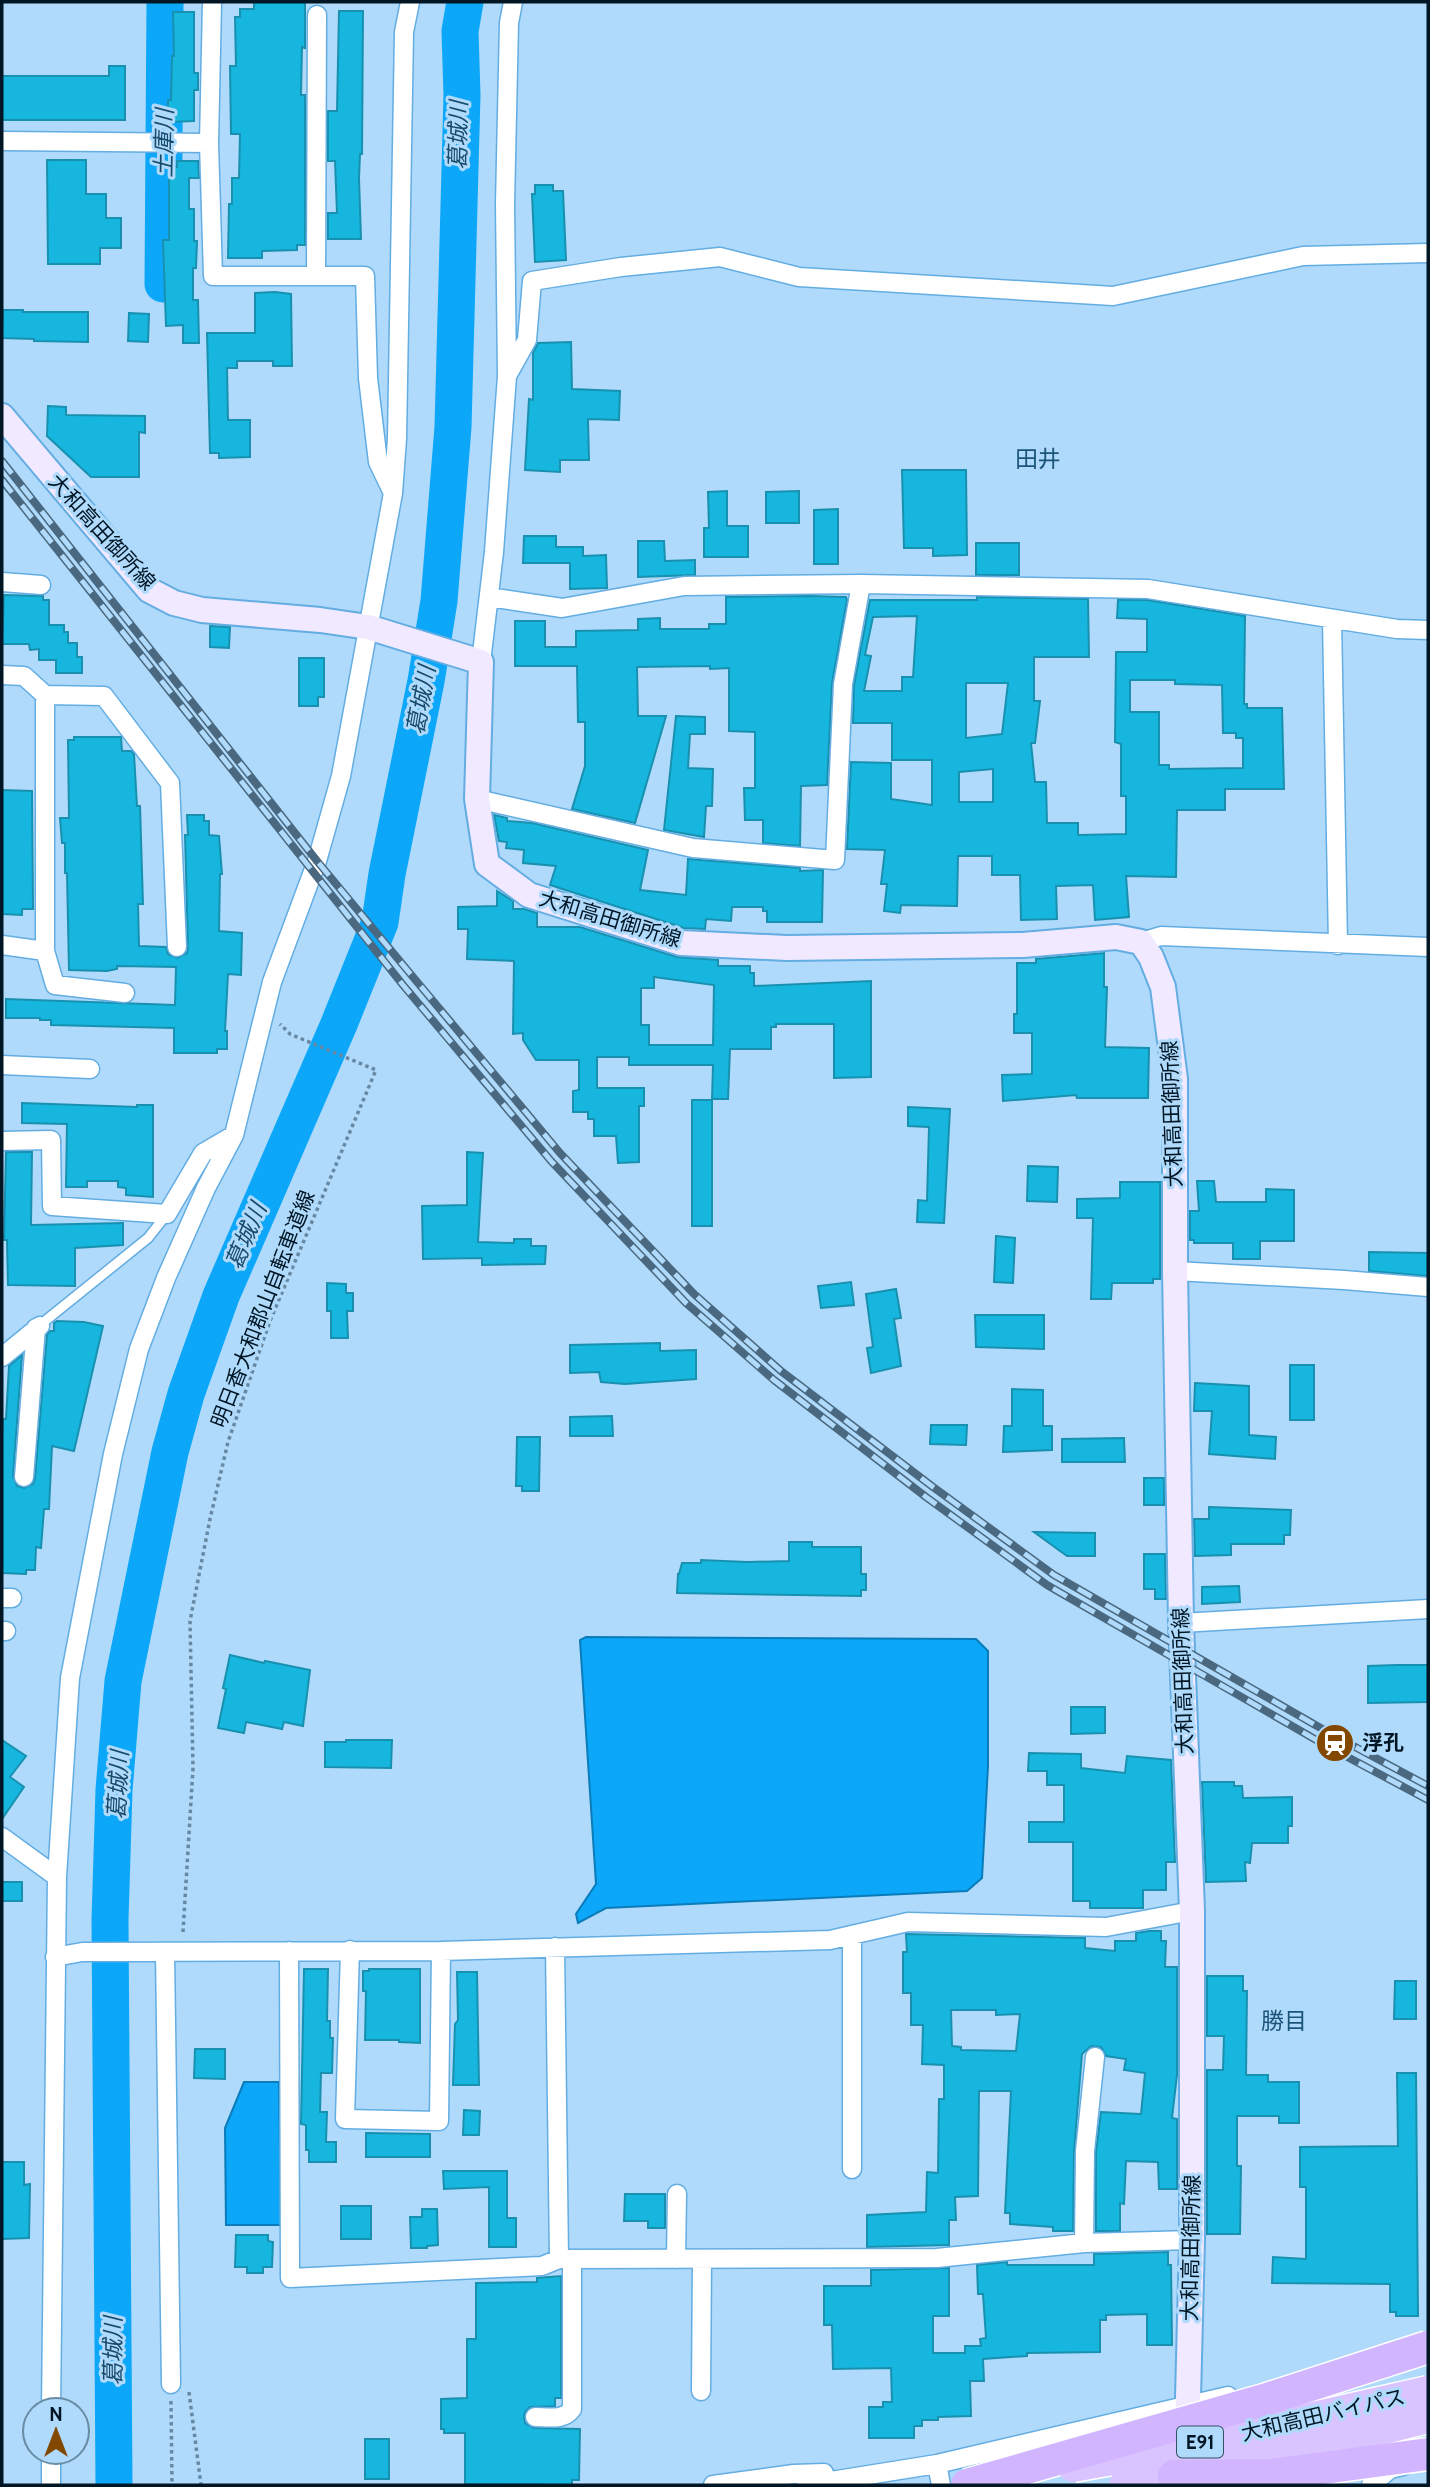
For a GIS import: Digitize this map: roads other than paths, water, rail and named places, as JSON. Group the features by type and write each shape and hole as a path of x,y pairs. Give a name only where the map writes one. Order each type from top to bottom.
{"highway":[{"path":"968,2485 1264,2400 1428,2347"},
{"name":"大和高田バイパス","path":"968,2485 1163,2451 1428,2391"},
{"name":"大和高田バイパス","path":"1124,2485 1181,2481 1428,2418"},
{"path":"1181,2481 1271,2475 1428,2457"}],"main road":[{"name":"大和高田御所線","path":"2,416 149,590 174,603 202,610 320,620 377,631 471,659 477,799 487,864 529,895 681,943 787,948 1023,945 1116,937 1142,942 1151,957 1163,987 1175,1079 1175,1272 1181,1623 1192,1911 1192,2240 1187,2404 1181,2481"}],"street":[{"path":"212,2 209,143 213,276 365,276 368,378 378,462 393,493"},
{"path":"51,2396 57,1877 70,1678 113,1454 139,1349 166,1278 206,1188 234,1135 272,982 317,861 377,631 397,439 404,32 411,2"},
{"path":"471,659 489,597 508,376 505,204 509,23 513,2"},
{"path":"316,276 317,15"},
{"path":"2,141 209,143"},
{"path":"508,376 527,340 532,281 621,267 720,257 799,277 1113,296 1303,256 1428,253"},
{"path":"2,582 41,585"},
{"path":"489,597 562,608 684,586 861,584 1148,589 1397,629 1428,630"},
{"path":"477,799 693,848 835,860 844,684 861,584"},
{"path":"1332,619 1338,945"},
{"path":"2,675 24,676 45,695 104,696 170,782 177,947"},
{"path":"45,695 46,951 55,985 125,993"},
{"path":"1142,942 1161,936 1428,947"},
{"path":"2,945 46,951"},
{"path":"2,1065 90,1069"},
{"path":"2,1141 51,1140 52,1206 167,1214 203,1153 234,1135"},
{"path":"1175,1272 1428,1287"},
{"path":"2,1357 41,1325"},
{"path":"24,1477 41,1325"},
{"path":"1181,1623 1428,1609"},
{"path":"2,1837 57,1877"},
{"path":"55,1956 82,1952 441,1951 830,1940 908,1922 1106,1927 1192,1911"},
{"path":"852,1935 852,2169"},
{"path":"535,2417 563,2417 572,2409 555,1947"},
{"path":"350,1950 345,2119 439,2121 441,1951"},
{"path":"289,1951 290,2278 542,2266 565,2259 937,2258 1084,2243 1192,2240"},
{"path":"167,1953 171,2385"},
{"path":"1084,2243 1085,2151 1095,2057"},
{"path":"676,2259 677,2194"},
{"path":"701,2390 702,2259"},
{"path":"1230,2396 1428,2341"},
{"path":"806,2485 937,2464 1187,2404 1230,2396 1341,2384 1428,2364"},
{"path":"1298,2485 1311,2444 1317,2437 1338,2428 1428,2406"},
{"path":"1298,2485 1328,2467 1428,2442"},
{"path":"1371,2485 1390,2469 1428,2457"},
{"path":"937,2464 941,2485"},
{"path":"51,2466 51,2485"},
{"path":"713,2485 814,2473 868,2476"}],"lane":[{"path":"41,1325 148,1238 167,1214"}],"water":[{"path":"586,1637 976,1639 988,1651 988,1766 982,1878 967,1891 606,1908 578,1923 576,1914 596,1884 580,1640"},
{"path":"244,2082 279,2082 281,2225 226,2225 225,2128"}],"waterway":[{"name":"土庫川","path":"163,284 165,2"},
{"name":"葛城川","path":"114,2485 110,1920 114,1790 123,1681 170,1452 186,1394 221,1296 339,1024 380,922 439,601 453,427 462,95 460,31 465,2"}],"railway":[{"path":"2,461 317,861 413,977 560,1153 694,1294 781,1371 1054,1575 1331,1734 1428,1786"},
{"path":"2,480 403,985 551,1161 686,1303 774,1380 926,1497 1047,1585 1325,1745 1428,1800"}],"place":[{"name":"浮孔","path":"1335,1743"}],"district":[{"name":"田井","path":"1038,459"},
{"name":"勝目","path":"1284,2021"}]}
